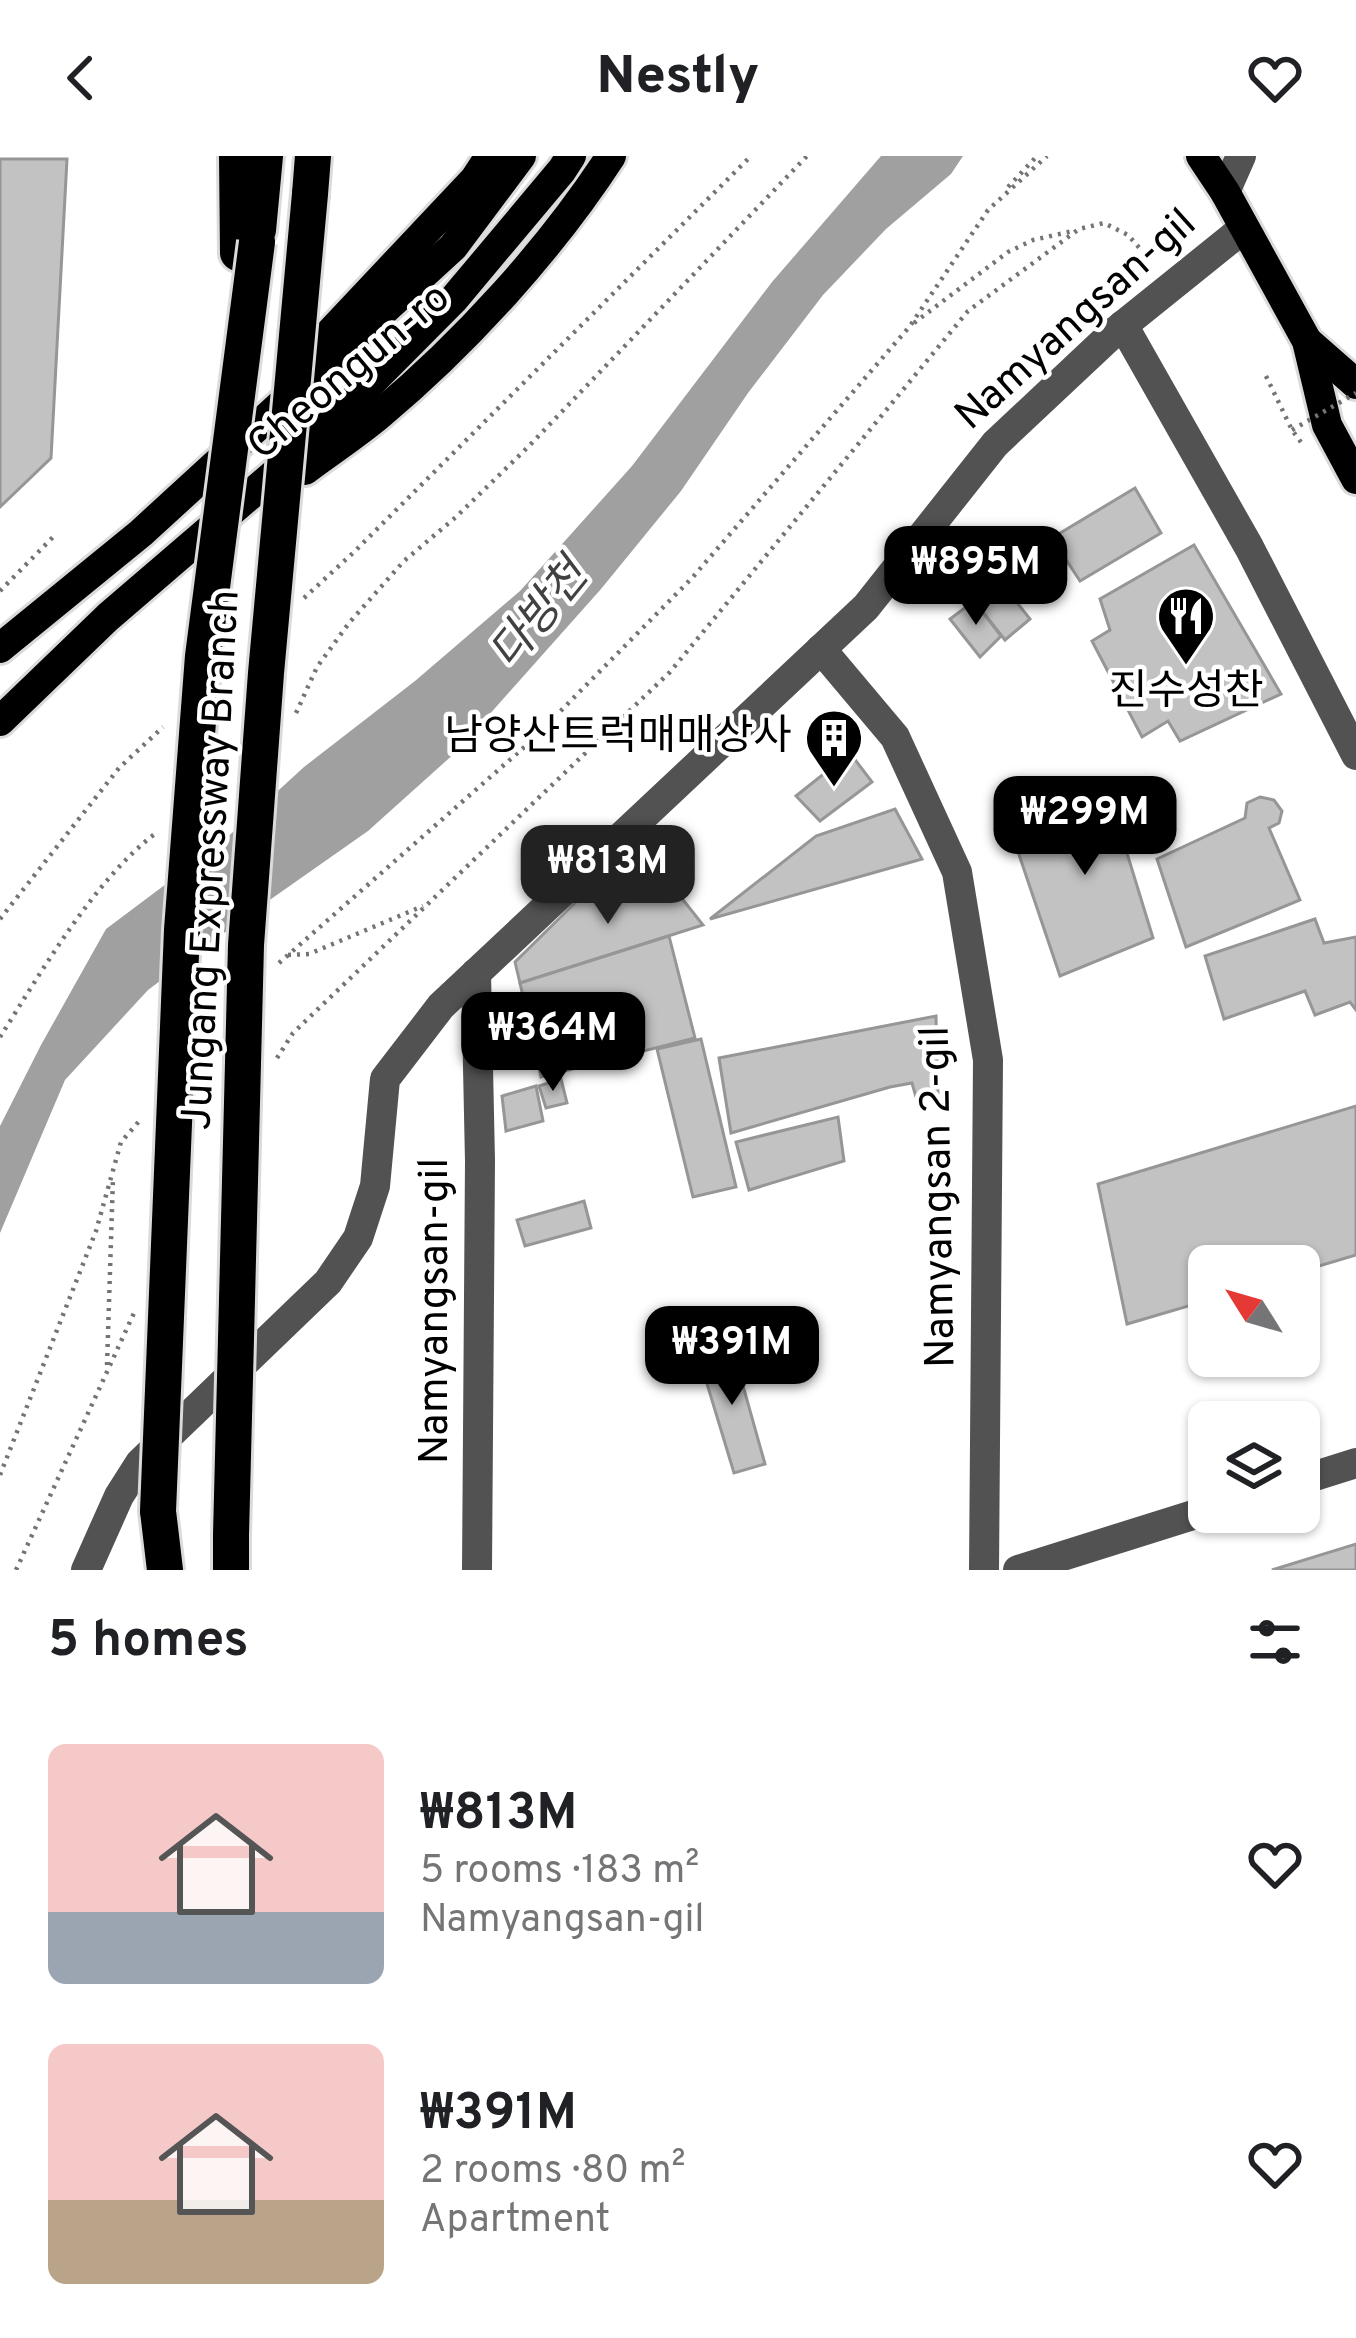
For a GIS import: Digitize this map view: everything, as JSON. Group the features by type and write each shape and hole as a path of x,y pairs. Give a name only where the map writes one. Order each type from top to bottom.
{"highway":[{"path":"237,156 248,248"},
{"path":"248,248 265,156"},
{"name":"Jungang Expressway Branch","path":"231,1553 246,945 313,156"},
{"name":"Jungang Expressway Branch","path":"165,1570 158,1510 182,930 203,656 248,248"}],"main road":[{"name":"Cheongun-ro","path":"141,533 475,179 490,156"},
{"name":"Cheongun-ro","path":"0,648 141,533 453,247 521,156"},
{"name":"Cheongun-ro","path":"0,721 108,617 314,440 453,300 571,156"},
{"name":"Cheongun-ro","path":"108,617 379,416 490,310 610,156"},
{"path":"1202,156 1307,341 1327,425 1356,479"},
{"path":"1307,341 1356,389"}],"street":[{"path":"1225,192 1241,156"},
{"name":"Namyangsan-gil","path":"477,1570 476,973 866,607 994,445 1123,325 1244,228"},
{"path":"1123,325 1249,547 1356,755"},
{"name":"Namyangsan 2-gil","path":"821,649 896,737 957,872 988,1060 984,1570"},
{"path":"86,1570 119,1496 140,1463 328,1282 358,1238 375,1186 386,1079 441,1006 476,973"},
{"path":"1320,1474 1356,1463"},
{"path":"1018,1570 1188,1517"}],"path":[{"path":"304,598 751,156"},
{"path":"294,717 317,667 404,562 528,447 807,156"},
{"path":"271,970 529,743 676,595 910,326 988,209 1037,156"},
{"path":"988,209 1047,156"},
{"path":"910,326 1008,252 1033,240 1104,223 1128,235 1150,260"},
{"path":"268,1071 293,1034 670,672 968,311 1076,231"},
{"path":"1266,376 1292,430 1356,389"},
{"path":"0,590 56,535"},
{"path":"0,919 119,768 169,722"},
{"path":"0,1037 110,875 169,823"},
{"path":"288,955 309,954 429,904"},
{"path":"0,1474 96,1231 121,1142 151,1107"},
{"path":"107,1370 113,1171"},
{"path":"16,1570 136,1308"}],"water":[{"name":"다방천","path":"881,156 963,156 951,174 886,229 823,295 681,491 456,752 368,831 148,990 65,1080 0,1233 0,1126 106,929 222,842 304,767 520,591 632,466 772,282"}],"building":[{"path":"0,159 67,159 51,458 0,507"},
{"path":"1135,488 1161,533 1080,581 1052,538"},
{"name":"진수성찬","path":"1194,545 1281,694 1180,741 1168,721 1142,737 1092,641 1110,630 1100,599"},
{"path":"996,576 1030,619 1005,640 968,593"},
{"path":"974,601 1001,636 980,657 950,619"},
{"name":"남양산트럭매매상사","path":"850,753 872,782 820,821 796,796"},
{"path":"1119,784 1144,838 1126,850 1153,938 1060,976 1010,828"},
{"path":"1260,797 1274,800 1282,811 1279,823 1269,828 1300,900 1186,947 1157,859 1245,818 1247,803"},
{"path":"895,809 922,859 710,919 816,836"},
{"path":"665,877 703,925 520,983 515,962 579,899"},
{"path":"1315,919 1324,943 1356,937 1356,1010 1350,1002 1315,1015 1305,991 1224,1019 1205,956"},
{"path":"669,936 695,1038 541,1077 520,983"},
{"path":"936,1016 938,1098 916,1097 912,1083 731,1133 719,1058"},
{"path":"701,1039 736,1187 693,1197 657,1049"},
{"path":"561,1079 567,1103 546,1108 539,1086"},
{"path":"536,1086 543,1121 506,1131 502,1096"},
{"path":"1356,1106 1356,1255 1320,1266 1320,1245 1188,1245 1188,1306 1127,1324 1098,1184"},
{"path":"838,1117 844,1161 749,1190 736,1142"},
{"path":"584,1201 591,1228 525,1246 517,1220"},
{"path":"731,1343 765,1464 734,1473 698,1354"},
{"path":"1356,1544 1356,1570 1272,1570"}],"place":[{"name":"진수성찬","path":"1186,667"},
{"name":"남양산트럭매매상사","path":"834,789"}]}
